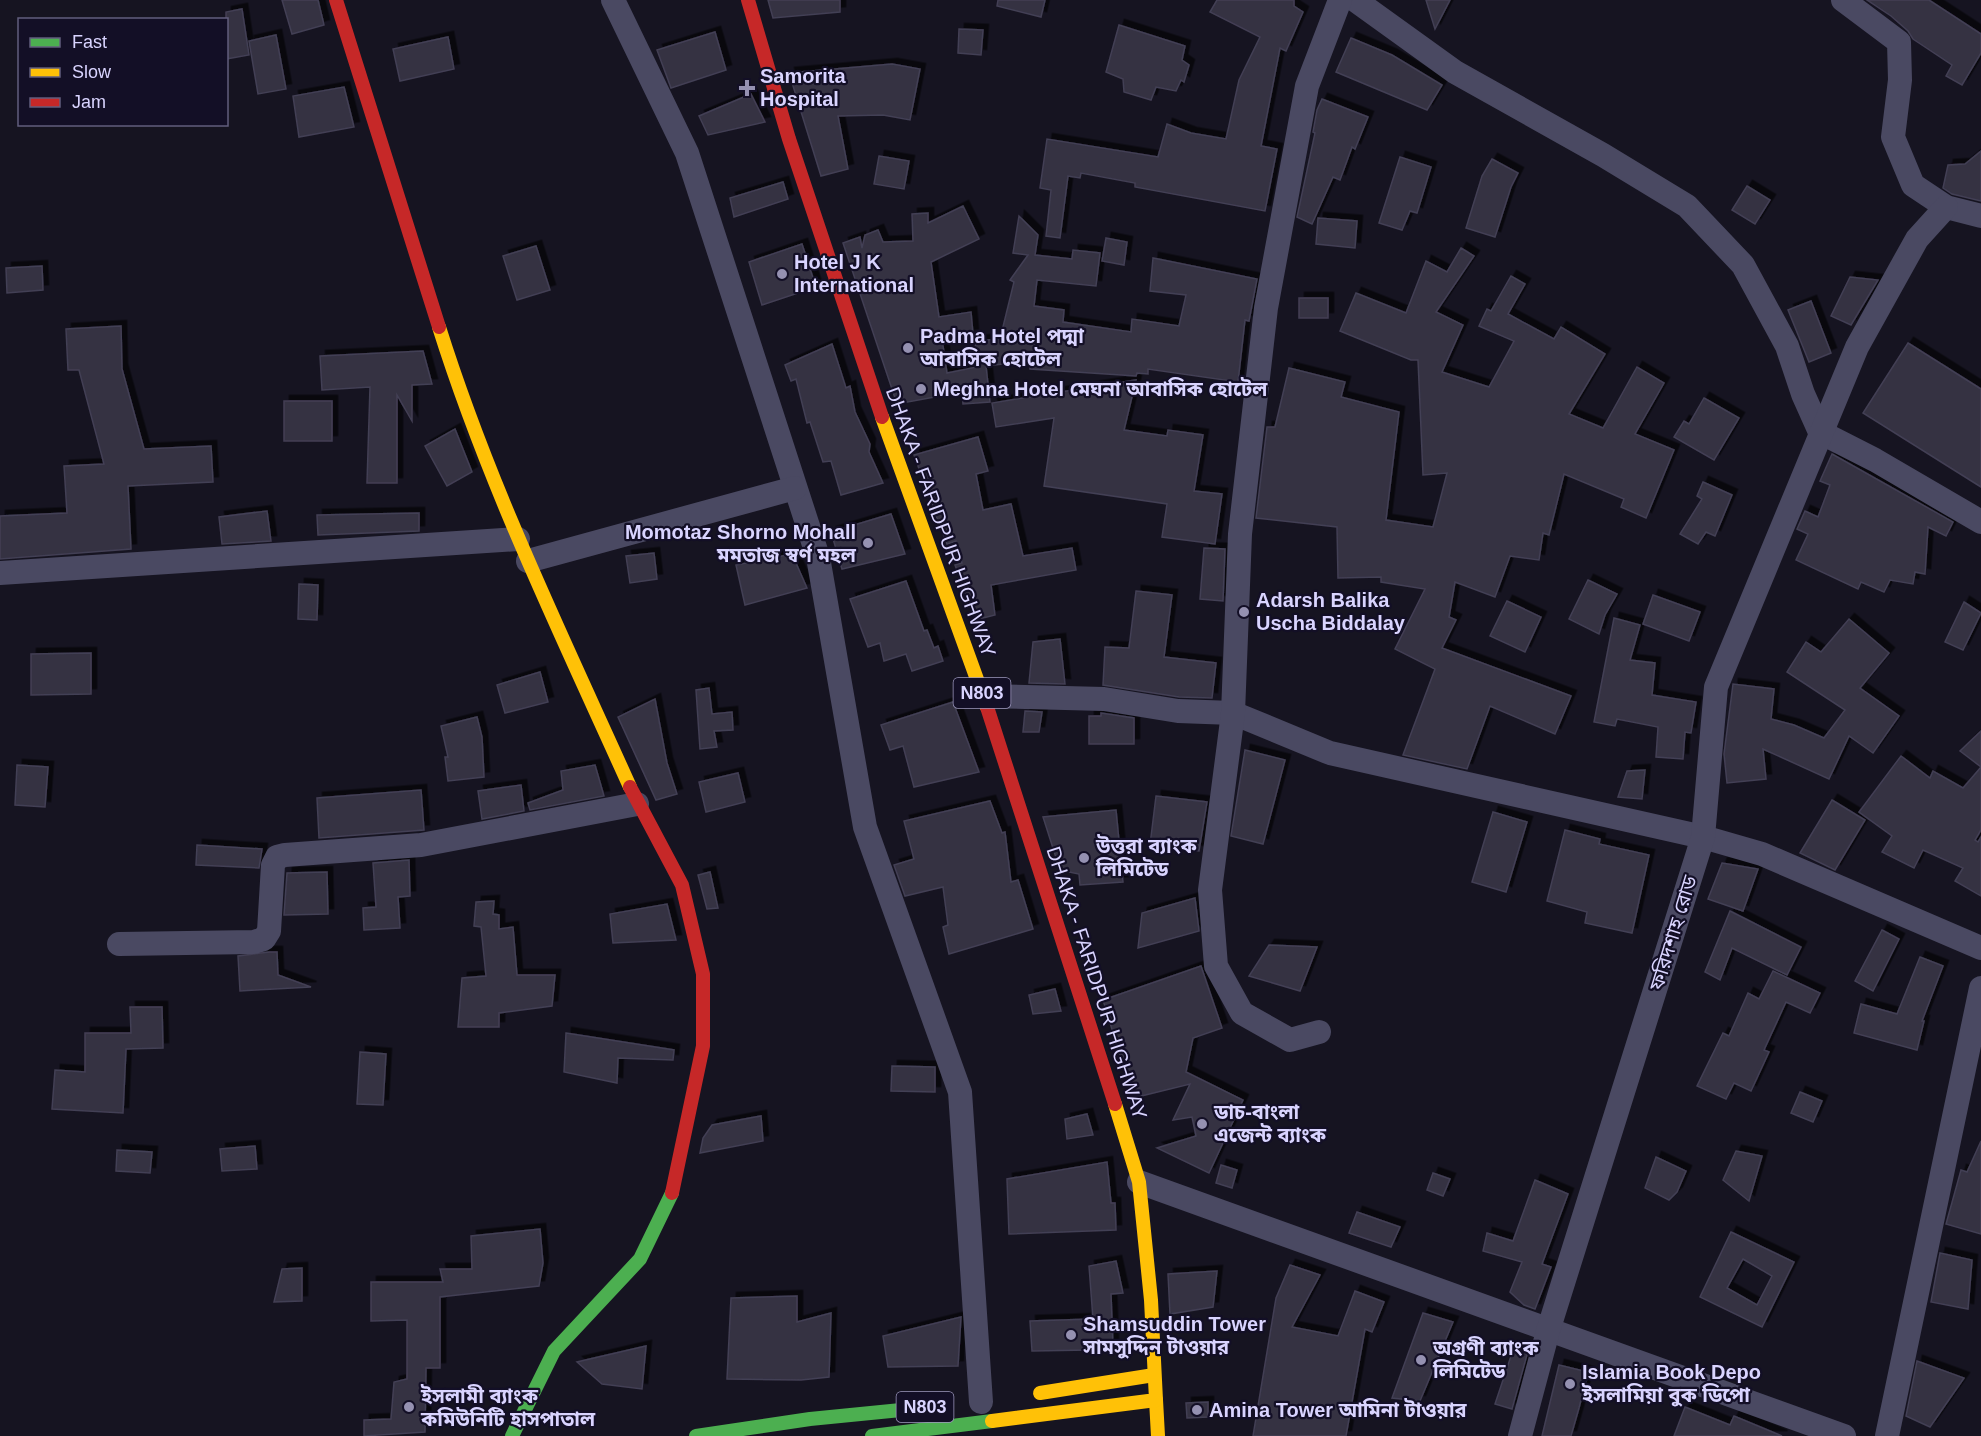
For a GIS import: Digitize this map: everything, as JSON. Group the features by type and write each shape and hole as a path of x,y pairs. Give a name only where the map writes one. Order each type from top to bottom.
{"main road":[{"path":"336,0 452,368 528,561 637,804 682,885 703,974 703,1046 672,1194 640,1259 554,1352 512,1436"},
{"name":"DHAKA - FARIDPUR HIGHWAY","path":"748,0 789,139 894,455 983,696 1080,988 1139,1182 1151,1300 1158,1436"},
{"path":"1028,1394 1154,1375"},
{"name":"N803","path":"872,1436 1156,1400"},
{"name":"N803","path":"696,1436 810,1419 924,1408"}],"street":[{"path":"613,0 687,153 818,558 865,826 960,1092 981,1402"},
{"path":"1319,1032 1290,1040 1242,1013 1216,966 1210,890 1233,713 1240,534 1266,308 1307,86 1340,0"},
{"path":"1355,0 1455,72 1603,154 1687,206 1743,265 1787,346 1803,394 1820,432 1875,460 1981,522"},
{"path":"1843,0 1899,42 1900,80 1893,137 1913,185 1946,207 1981,216"},
{"name":"ফরিদশাহ রোড","path":"1520,1436 1548,1331 1703,837 1716,687 1857,347 1917,239 1946,207"},
{"path":"528,561 795,488"},
{"path":"0,573 518,538"},
{"path":"983,696 1104,699 1178,711 1233,713 1330,753 1703,837 1762,854 1981,948"},
{"path":"119,944 254,942 264,939 268,931 273,865 277,857 421,845 637,804"},
{"path":"1887,1436 1981,988"},
{"path":"1139,1182 1363,1260 1548,1331 1844,1436"}],"building":[{"path":"282,0 318,0 324,25 292,34"},
{"path":"768,0 840,0 840,12 773,18"},
{"path":"998,0 1045,0 1041,17 997,6"},
{"path":"1217,0 1294,0 1294,6 1303,12 1286,51 1280,48 1261,146 1277,149 1265,211 1135,187 1135,183 1081,173 1080,178 1068,176 1060,238 1046,236 1051,190 1040,188 1047,139 1158,157 1167,124 1191,133 1226,139 1239,80 1260,37 1210,12"},
{"path":"1426,0 1450,0 1435,29"},
{"path":"1867,0 1929,0 1981,34 1981,53 1962,85 1946,76 1952,65 1913,39 1908,31 1891,16"},
{"path":"242,9 249,55 228,59 226,12"},
{"path":"1119,25 1185,46 1182,60 1189,65 1184,82 1181,80 1176,91 1156,87 1151,100 1124,92 1123,79 1106,72"},
{"path":"959,29 983,30 981,55 958,53"},
{"path":"715,32 726,70 671,88 657,50"},
{"path":"276,35 286,89 258,94 249,41"},
{"path":"448,37 454,69 400,81 393,49"},
{"path":"1351,38 1392,55 1442,85 1427,110 1336,72"},
{"path":"892,64 920,69 910,120 883,115 838,116 848,169 821,176 789,73"},
{"path":"344,87 354,127 299,137 293,96"},
{"path":"751,94 765,122 708,135 699,116"},
{"path":"1322,99 1368,117 1355,149 1352,147 1340,180 1333,177 1312,224 1297,217 1315,133 1313,132 1317,110"},
{"path":"1981,151 1981,201 1952,194 1943,188 1948,165 1965,164"},
{"path":"879,156 909,161 904,189 874,184"},
{"path":"1400,157 1431,167 1417,213 1410,211 1402,230 1379,223"},
{"path":"1492,159 1518,173 1511,187 1495,237 1466,228 1482,176"},
{"path":"783,182 788,199 734,217 730,198"},
{"path":"1747,186 1770,200 1755,224 1732,210"},
{"path":"963,206 979,239 931,262 939,317 971,312 973,334 942,339 947,373 977,367 975,341 1000,339 1014,282 1010,280 1028,255 1013,253 1019,216 1038,235 1035,255 1072,259 1073,250 1100,253 1096,286 1037,280 1034,306 1064,310 1063,322 1131,332 1132,319 1179,326 1186,295 1150,291 1153,258 1257,279 1249,321 1245,320 1238,382 1148,369 1148,374 1137,373 1136,376 1030,369 1030,361 986,366 990,402 963,404 962,392 897,404 843,243 860,237 862,248 865,235 878,230 883,242 913,241 912,214 928,213 928,223"},
{"path":"1318,218 1357,221 1355,248 1316,244"},
{"path":"1106,238 1127,242 1124,265 1102,261"},
{"name":"Hotel J K International","path":"802,244 816,287 762,305 749,262"},
{"path":"536,246 550,290 517,300 503,256"},
{"path":"1461,248 1474,256 1436,312 1463,325 1442,372 1489,387 1514,341 1479,326 1487,309 1491,311 1511,276 1525,284 1508,314 1554,339 1561,327 1605,354 1569,414 1603,428 1637,367 1664,383 1635,434 1674,450 1646,518 1621,507 1624,499 1564,474 1549,535 1543,533 1539,560 1510,556 1495,597 1455,582 1449,617 1456,620 1442,648 1571,696 1555,734 1490,706 1467,769 1403,755 1435,669 1395,649 1425,589 1381,582 1381,577 1338,578 1337,527 1256,518 1267,427 1275,427 1289,368 1345,382 1341,397 1399,412 1386,520 1433,527 1447,473 1423,475 1418,360 1411,360 1340,331 1356,293 1406,313 1426,261 1447,272"},
{"path":"42,266 43,290 7,293 6,268"},
{"path":"1850,277 1878,280 1851,325 1831,316"},
{"path":"1299,298 1328,298 1328,318 1299,318"},
{"path":"1811,301 1831,353 1809,362 1788,310"},
{"path":"121,326 122,369 144,449 211,446 213,482 128,486 131,549 0,559 0,516 67,513 64,466 104,464 79,370 68,370 66,329"},
{"path":"1908,343 1981,389 1981,487 1863,413"},
{"path":"832,344 846,388 850,386 855,412 870,444 869,452 883,483 841,495 831,461 823,462 810,422 807,423 796,379 791,381 785,365"},
{"path":"423,351 432,384 412,385 412,421 397,395 397,483 367,483 370,387 322,390 320,356"},
{"path":"1136,380 1124,430 1167,436 1168,430 1203,435 1194,491 1222,494 1215,544 1162,537 1167,504 1044,486 1054,418 996,427 992,403"},
{"path":"1704,398 1739,418 1714,460 1674,437 1684,421 1689,424"},
{"path":"284,401 332,401 332,441 284,441"},
{"path":"455,429 472,472 447,486 425,446"},
{"path":"978,437 988,471 976,474 983,510 1011,504 1023,556 1072,548 1076,570 991,585 995,615 975,620 955,565 962,563 956,541 947,544 933,508 930,487 926,488 914,455"},
{"path":"1832,454 1953,522 1946,536 1928,527 1925,574 1915,572 1913,584 1890,580 1884,592 1861,582 1858,589 1796,560 1808,534 1797,529 1805,511 1818,517 1830,485 1820,481"},
{"path":"1703,482 1732,495 1715,536 1706,532 1698,544 1680,534 1702,499 1697,496"},
{"path":"267,511 271,541 222,544 219,517"},
{"path":"419,513 419,531 318,535 317,515"},
{"name":"Momotaz Shorno Mohall মমতাজ স্বর্ণ মহল","path":"891,514 905,554 842,569 831,532"},
{"path":"1204,548 1225,549 1223,601 1200,599"},
{"path":"654,553 657,579 630,583 626,556"},
{"path":"792,554 807,588 745,605 736,565"},
{"path":"1588,580 1617,594 1605,615 1599,634 1569,619"},
{"path":"906,581 924,631 927,630 934,648 938,646 943,661 912,671 906,654 884,661 880,643 868,647 850,599"},
{"path":"299,584 318,585 317,620 298,619"},
{"path":"1136,591 1172,595 1164,657 1216,663 1212,698 1179,697 1103,685 1105,647 1129,648"},
{"path":"1653,595 1700,612 1689,641 1643,624"},
{"path":"1507,601 1541,617 1525,652 1490,636"},
{"path":"1964,602 1981,613 1963,650 1945,642"},
{"path":"1614,618 1640,625 1630,660 1655,663 1652,695 1696,702 1691,733 1685,732 1683,759 1656,757 1658,727 1617,719 1615,726 1594,722"},
{"path":"1849,619 1889,653 1860,688 1899,716 1873,753 1849,736 1829,779 1763,749 1766,779 1727,783 1724,754 1733,684 1774,689 1771,719 1794,725 1824,738 1845,710 1787,672 1806,642 1821,652"},
{"path":"1060,639 1065,684 1029,683 1033,642"},
{"path":"91,653 91,694 31,695 31,654"},
{"path":"540,672 548,702 505,713 497,685"},
{"path":"709,688 712,714 732,712 733,730 714,731 717,747 700,749 696,690"},
{"path":"655,699 667,763 677,794 656,800 618,717"},
{"path":"953,702 979,772 914,787 903,746 890,750 881,725"},
{"path":"1025,711 1042,712 1039,732 1023,732"},
{"path":"1101,713 1134,718 1134,744 1089,744 1089,716 1101,716"},
{"path":"477,717 482,737 484,777 448,781 445,757 448,757 441,726"},
{"path":"1981,731 1981,767 1960,751"},
{"path":"1245,750 1285,760 1263,844 1231,836"},
{"path":"1901,756 1930,778 1933,771 1963,788 1981,767 1981,830 1975,840 1978,842 1981,837 1981,896 1955,881 1963,868 1923,850 1914,868 1882,852 1892,836 1859,812"},
{"path":"17,765 48,767 45,807 15,805"},
{"path":"595,765 604,796 530,810 528,803 563,790 561,771"},
{"path":"1645,770 1642,799 1618,797 1627,771"},
{"path":"738,773 745,802 706,812 699,782"},
{"path":"521,785 524,811 482,819 478,791"},
{"path":"421,790 424,830 319,838 317,798"},
{"path":"1156,796 1207,802 1199,851 1150,845"},
{"path":"1832,800 1865,820 1835,870 1800,853"},
{"path":"990,801 1002,833 1005,832 1011,882 1018,880 1033,929 949,954 943,927 948,925 943,887 905,896 894,865 914,859 904,821"},
{"path":"1116,810 1123,882 1080,885 1079,874 1060,870 1043,817"},
{"path":"1493,812 1527,822 1506,892 1472,882"},
{"path":"1565,830 1600,839 1599,844 1649,855 1632,933 1585,923 1587,912 1547,901"},
{"path":"197,845 262,849 259,868 196,865"},
{"path":"409,860 410,896 398,897 400,928 364,930 363,908 376,907 373,863"},
{"path":"1722,863 1758,869 1743,911 1708,899"},
{"path":"327,872 328,914 284,915 287,873"},
{"path":"710,872 718,908 707,909 698,875"},
{"path":"1195,898 1199,931 1138,948 1142,913"},
{"path":"494,901 493,914 499,915 499,929 513,927 517,975 555,975 552,1006 499,1013 499,1027 458,1027 462,978 486,976 481,927 474,926 476,902"},
{"path":"667,904 676,940 613,943 610,914"},
{"path":"1730,911 1801,947 1787,975 1732,948 1720,980 1705,972"},
{"path":"1882,930 1899,939 1873,991 1855,981"},
{"path":"1269,945 1317,947 1300,991 1249,976"},
{"path":"277,952 278,975 311,987 240,991 238,956"},
{"path":"1920,957 1943,966 1922,1021 1924,1021 1917,1050 1854,1033 1861,1004 1897,1014"},
{"path":"1201,966 1222,1028 1193,1038 1186,1072 1243,1100 1209,1173 1157,1148 1196,1136 1192,1117 1173,1120 1190,1084 1133,1098 1103,1000"},
{"path":"1773,971 1820,993 1810,1013 1786,1002 1764,1050 1769,1052 1751,1091 1734,1083 1726,1099 1697,1086 1723,1033 1729,1036 1748,993 1759,999"},
{"path":"1055,989 1061,1011 1033,1014 1029,995"},
{"path":"130,1007 162,1007 163,1048 126,1049 123,1113 52,1109 55,1070 85,1072 85,1033 131,1033"},
{"path":"566,1033 674,1050 673,1060 618,1058 617,1083 564,1072"},
{"path":"360,1052 386,1054 383,1105 357,1104"},
{"path":"892,1066 935,1067 935,1092 891,1091"},
{"path":"1800,1092 1822,1101 1813,1122 1791,1113"},
{"path":"1087,1114 1093,1135 1067,1139 1065,1119"},
{"path":"761,1116 763,1141 700,1153 703,1138 712,1125"},
{"path":"1981,1141 1981,1234 1946,1224 1961,1170 1967,1172"},
{"path":"255,1146 257,1169 222,1171 220,1149"},
{"path":"117,1150 152,1152 150,1173 116,1171"},
{"path":"1736,1151 1762,1156 1749,1201 1723,1180"},
{"path":"1656,1157 1686,1171 1677,1192 1669,1200 1645,1188"},
{"path":"1107,1162 1111,1203 1115,1203 1116,1230 1009,1234 1007,1179"},
{"path":"1221,1165 1237,1170 1232,1188 1216,1183"},
{"path":"1433,1173 1450,1179 1443,1196 1427,1190"},
{"path":"1535,1180 1568,1194 1542,1264 1551,1267 1535,1309 1524,1305 1510,1292 1522,1262 1483,1251 1487,1233 1513,1241"},
{"path":"1357,1212 1400,1227 1391,1247 1349,1233"},
{"path":"540,1229 543,1263 539,1286 440,1297 440,1368 426,1368 425,1432 364,1436 364,1420 391,1419 394,1382 407,1379 407,1320 371,1321 371,1282 443,1282 440,1269 472,1269 471,1236"},
{"path":"1731,1232 1794,1262 1762,1327 1700,1297","holes":["1743,1259 1772,1276 1757,1305 1727,1288"]},
{"path":"1940,1253 1972,1260 1968,1309 1931,1302"},
{"path":"1116,1261 1123,1293 1111,1294 1113,1346 1090,1350 1032,1351 1030,1321 1093,1319 1089,1266"},
{"path":"1290,1265 1320,1275 1292,1327 1338,1336 1355,1291 1384,1302 1372,1332 1365,1329 1346,1436 1253,1436 1276,1298"},
{"path":"302,1268 302,1301 274,1302 282,1269"},
{"path":"1217,1271 1213,1307 1170,1314 1168,1274"},
{"path":"797,1296 797,1322 831,1313 829,1377 801,1380 727,1379 731,1298"},
{"name":"অগ্রণী ব্যাংক লিমিটেড","path":"1423,1313 1453,1322 1420,1401 1392,1398"},
{"path":"961,1317 958,1366 888,1367 883,1336"},
{"path":"646,1346 642,1389 602,1384 577,1362"},
{"path":"1514,1347 1528,1351 1512,1409 1495,1404"},
{"path":"1917,1361 1964,1378 1930,1427 1906,1416"},
{"path":"1559,1365 1588,1372 1571,1436 1542,1436"},
{"name":"Amina Tower আমিনা টাওয়ার","path":"1208,1402 1208,1417 1187,1418 1186,1403"},
{"path":"1685,1407 1730,1425 1734,1416 1782,1436 1674,1436"}],"traffic: fast":[{"path":"512,1436 554,1351 640,1259 672,1193"},
{"path":"696,1436 810,1419 911,1409"},
{"path":"872,1436 992,1421"}],"traffic: slow":[{"path":"439,327 503,503 630,787"},
{"path":"882,417 987,707"},
{"path":"992,1421 1156,1400 1151,1300 1139,1182 1115,1104"},
{"path":"1040,1393 1154,1375"},
{"path":"1156,1400 1158,1436"}],"traffic: jam":[{"path":"336,0 439,327"},
{"path":"748,0 789,139 882,417"},
{"path":"987,707 1115,1104"},
{"path":"630,787 682,885 703,974 703,1046 672,1193"}],"place":[{"name":"Samorita Hospital","path":"747,88"},
{"name":"Hotel J K International","path":"782,274"},
{"name":"Padma Hotel পদ্মা আবাসিক হোটেল","path":"908,348"},
{"name":"Meghna Hotel মেঘনা আবাসিক হোটেল","path":"921,389"},
{"name":"Momotaz Shorno Mohall মমতাজ স্বর্ণ মহল","path":"868,543"},
{"name":"Adarsh Balika Uscha Biddalay","path":"1244,612"},
{"name":"উত্তরা ব্যাংক লিমিটেড","path":"1084,858"},
{"name":"ডাচ-বাংলা এজেন্ট ব্যাংক","path":"1202,1124"},
{"name":"Shamsuddin Tower সামসুদ্দিন টাওয়ার","path":"1071,1335"},
{"name":"অগ্রণী ব্যাংক লিমিটেড","path":"1421,1360"},
{"name":"Islamia Book Depo ইসলামিয়া বুক ডিপো","path":"1570,1384"},
{"name":"ইসলামী ব্যাংক কমিউনিটি হাসপাতাল","path":"409,1407"},
{"name":"Amina Tower আমিনা টাওয়ার","path":"1197,1410"}]}
